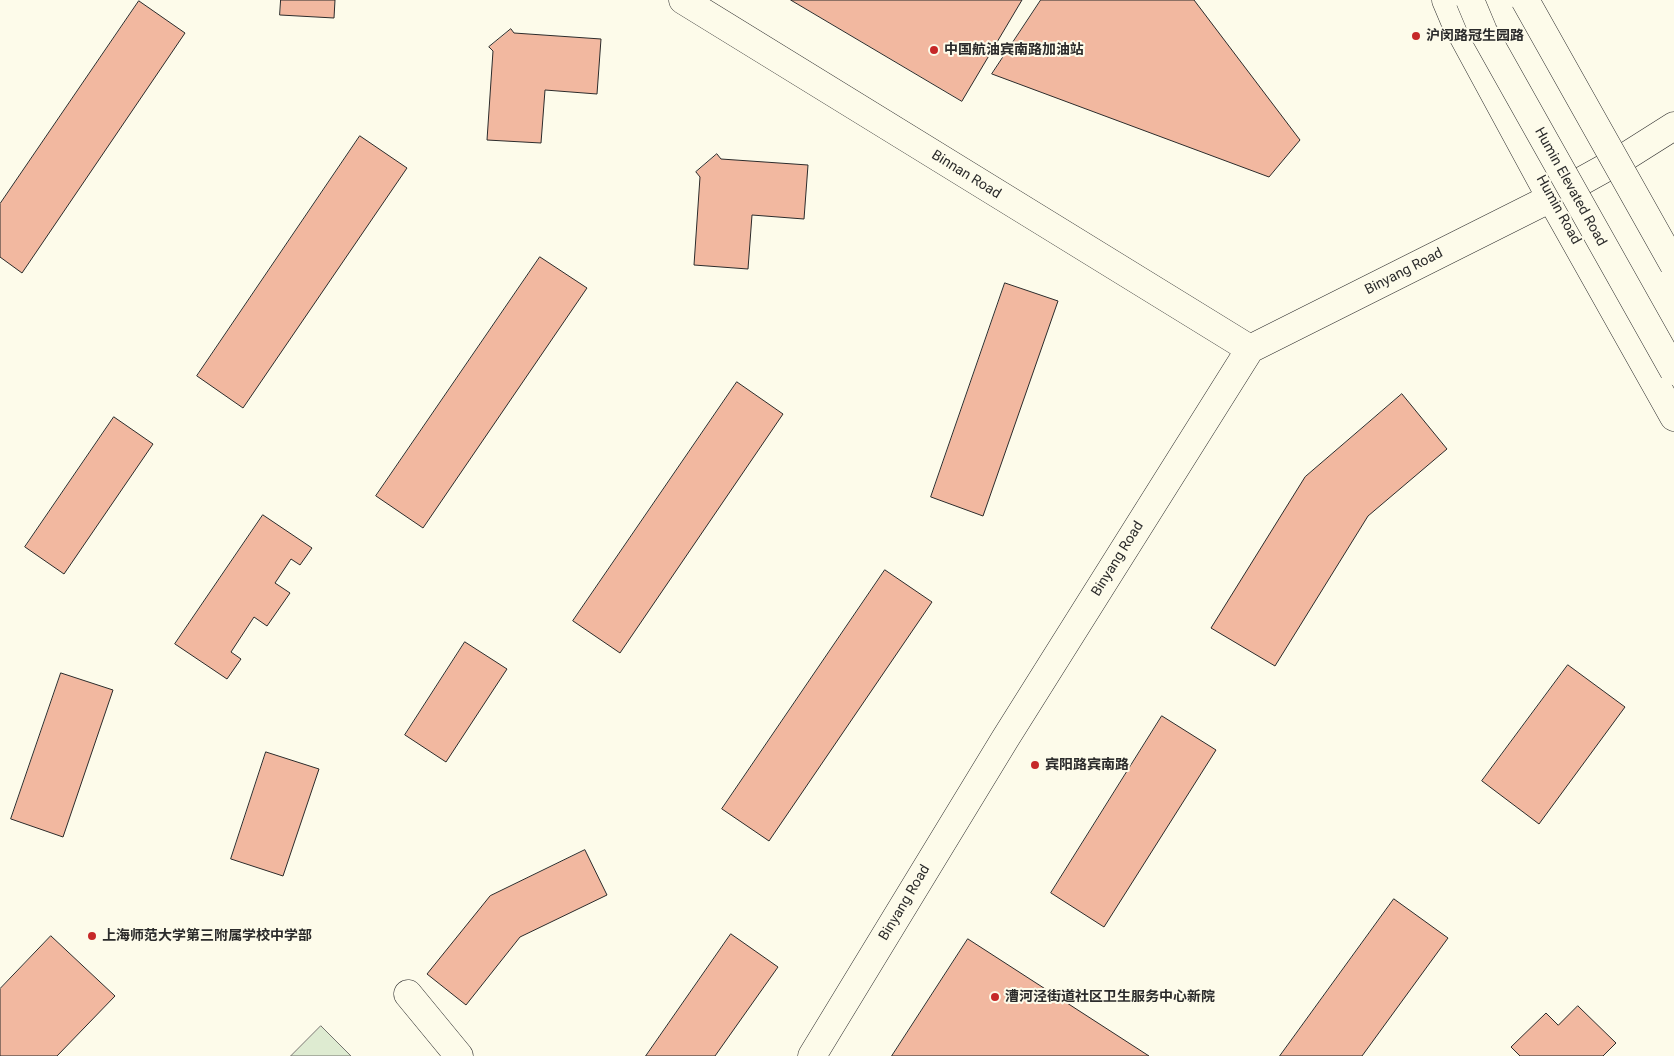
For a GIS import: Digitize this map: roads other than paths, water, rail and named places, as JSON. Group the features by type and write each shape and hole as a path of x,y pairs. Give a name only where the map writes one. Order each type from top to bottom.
{"main road":[{"name":"Binnan Road","path":"683,0 1250,349"},
{"name":"Humin Road","path":"1446,0 1454,19 1551,198 1674,417"},
{"name":"Humin Elevated Road","path":"1470,0 1483,32 1674,371"},
{"path":"1525,0 1674,265"},
{"path":"1539,0 1674,242"},
{"name":"Binyang Road","path":"812,1056 1005,739 1250,349 1551,198 1626,157 1674,126"},
{"path":"408,994 458,1056"}],"place":[{"name":"沪闵路冠生园路","path":"1416,36"},
{"name":"中国航油宾南路加油站","path":"934,50"},
{"name":"宾阳路宾南路","path":"1035,765"},
{"name":"上海师范大学第三附属学校中学部","path":"92,936"},
{"name":"漕河泾街道社区卫生服务中心新院","path":"995,997"}]}
